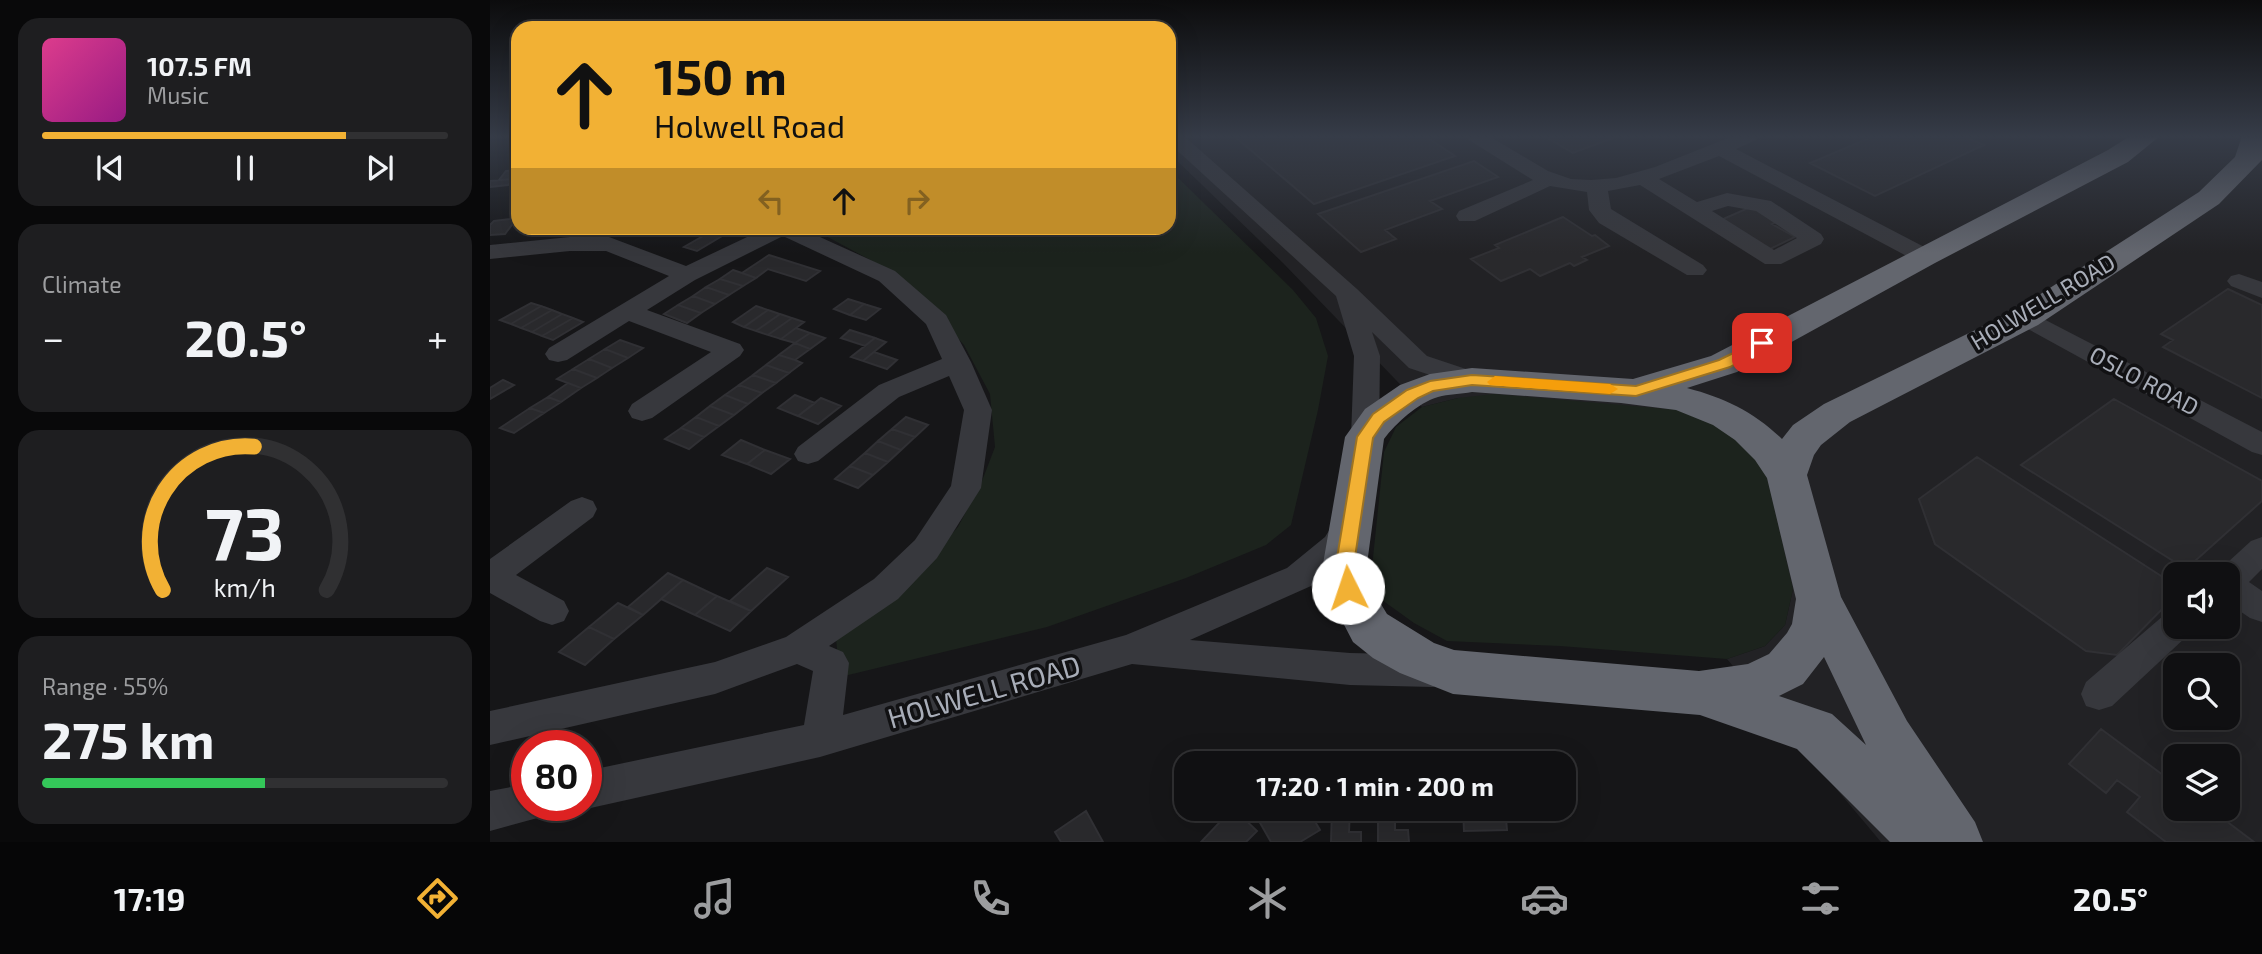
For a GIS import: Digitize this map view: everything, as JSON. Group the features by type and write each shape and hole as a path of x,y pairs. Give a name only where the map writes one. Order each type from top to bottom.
{"highway":[{"path":"1636,391 1724,364 2081,175"},
{"name":"HOLWELL ROAD","path":"1787,475 1795,451 1807,435 1837,413 2026,318 2216,192 2233,175"},
{"path":"1819,599 1815,626 1804,648 1786,669 1753,685 1699,693 1453,672 1417,658 1370,628 1348,588 1345,564 1349,524 1365,437 1379,418 1413,394 1430,386 1472,380 1636,391 1679,397 1724,413 1758,439 1776,457 1787,475 1819,599 1889,738 1955,842"},
{"path":"1699,693 1814,731 1930,842"}],"street":[{"path":"1216,175 1348,294 1418,362 1472,380"},
{"path":"1545,175 1570,185 1617,186 1646,175"},
{"path":"1771,175 1924,256"},
{"path":"1467,216 1538,186 1549,177"},
{"path":"1641,177 1695,210"},
{"path":"1596,185 1600,210 1607,218 1695,270"},
{"path":"558,354 687,275 769,235"},
{"path":"490,728 715,678 798,648 886,589 926,549 966,488 978,410 958,362 936,320 887,276 798,235"},
{"path":"490,252 570,244 609,244 687,275"},
{"path":"2239,281 2262,291"},
{"path":"1348,294 1367,356 1365,437"},
{"path":"628,312 731,350 642,411"},
{"name":"OSLO ROAD","path":"2026,318 2262,445"},
{"path":"808,454 889,391 958,362"},
{"path":"552,611 490,577 582,509"},
{"name":"HOLWELL ROAD","path":"602,787 820,739 1132,649 1299,577 1336,546 1349,524"},
{"path":"2240,571 2262,550"},
{"path":"2240,592 2262,608"},
{"path":"2099,694 2163,637"},
{"path":"798,648 831,663 820,739"},
{"path":"1132,649 1350,669 1453,672"},
{"path":"490,811 511,806"}],"shaded area":[{"path":"1192,175 2262,175 2262,842 1881,842 1727,659 1765,646 1785,625 1793,589 1458,398 1422,407 1283,263"},
{"path":"1176,176 1293,290 1316,318 1328,356 1291,525 1266,545 1186,578 1047,627 840,677 836,639 920,568 958,527 982,481 995,447 990,394 964,345 900,276 824,235 1176,235"},
{"path":"1494,394 1691,411 1721,423 1764,464 1793,589 1785,625 1765,646 1727,659 1560,646 1447,641 1414,623 1375,595 1371,577 1384,452 1396,427 1422,407 1458,398"}],"building":[{"path":"503,175 511,175 511,179 499,180"},
{"path":"1280,175 1398,175 1314,204"},
{"path":"1432,175 1498,177 1430,201 1442,209 1385,230 1396,239 1361,252 1318,214"},
{"path":"1834,175 1919,175 1875,196"},
{"path":"511,179 508,185 490,187 490,181"},
{"path":"1755,205 1780,220 1772,224 1795,237 1770,249 1721,220"},
{"path":"1563,217 1609,246 1582,257 1587,260 1574,266 1570,263 1540,276 1530,269 1501,281 1471,259 1499,248 1495,245"},
{"path":"511,219 511,226 505,234 490,235 490,225 494,221"},
{"path":"705,235 722,236 697,251 684,247"},
{"path":"769,255 820,271 806,281 768,269 756,278 742,273"},
{"path":"733,270 756,278 743,286 720,279"},
{"path":"720,279 743,286 729,295 706,287"},
{"path":"706,287 729,295 715,304 693,296"},
{"path":"2228,289 2262,305 2262,398 2163,347 2173,340 2161,334"},
{"path":"693,296 715,304 701,313 678,305"},
{"path":"848,299 864,304 850,315 834,309"},
{"path":"531,303 541,306 511,324 500,320"},
{"path":"864,304 880,309 866,320 850,315"},
{"path":"678,305 701,313 687,323 664,314"},
{"path":"541,306 552,310 521,328 511,324"},
{"path":"756,306 768,310 744,327 733,322"},
{"path":"552,310 562,314 532,332 521,328"},
{"path":"768,310 780,314 756,331 744,327"},
{"path":"562,314 573,318 542,336 532,332"},
{"path":"780,314 792,318 768,335 756,331"},
{"path":"573,318 583,322 553,340 542,336"},
{"path":"792,318 804,322 781,339 768,335"},
{"path":"796,328 810,333 795,343 781,339"},
{"path":"850,330 875,338 865,346 841,338"},
{"path":"810,333 825,338 810,349 795,343"},
{"path":"875,338 886,342 863,361 851,357"},
{"path":"620,340 643,348 628,358 605,349"},
{"path":"795,343 810,349 795,360 779,355"},
{"path":"605,349 628,358 612,368 589,359"},
{"path":"874,352 897,360 887,369 863,361"},
{"path":"779,355 802,363 789,373 766,365"},
{"path":"589,359 612,368 597,378 573,369"},
{"path":"766,365 789,373 776,383 753,375"},
{"path":"573,369 597,378 581,388 557,379"},
{"path":"753,375 776,383 762,393 739,385"},
{"path":"503,380 514,385 490,399 490,388"},
{"path":"568,383 581,388 561,402 548,397"},
{"path":"739,385 762,393 748,404 725,395"},
{"path":"725,395 748,404 734,415 710,406"},
{"path":"795,395 815,403 798,416 778,408"},
{"path":"548,397 561,402 544,413 530,408"},
{"path":"821,398 841,406 818,424 798,416"},
{"path":"2114,399 2262,481 2262,501 2194,562 2175,562 2021,465"},
{"path":"710,406 734,415 719,426 696,417"},
{"path":"530,408 544,413 514,433 500,428"},
{"path":"696,417 719,426 704,437 681,428"},
{"path":"906,417 928,425 915,437 892,429"},
{"path":"681,428 704,437 689,449 665,439"},
{"path":"892,429 915,437 901,450 878,441"},
{"path":"741,440 765,450 747,464 722,455"},
{"path":"878,441 901,450 888,462 865,453"},
{"path":"765,450 790,459 771,474 747,464"},
{"path":"865,453 888,462 873,475 850,466"},
{"path":"1977,457 2163,577 2163,608 2117,655 2086,651 1935,544 1919,499"},
{"path":"850,466 873,475 858,488 835,479"},
{"path":"767,568 788,577 751,611 730,601"},
{"path":"668,573 683,580 643,615 628,607"},
{"path":"683,580 717,596 695,615 661,599"},
{"path":"717,596 751,611 730,631 695,615"},
{"path":"618,603 643,615 614,639 589,627"},
{"path":"589,627 614,639 585,665 559,652"},
{"path":"2101,729 2163,775 2163,821 2226,821 2254,842 2166,842 2127,812 2140,797 2117,780 2106,793 2069,764"},
{"path":"1086,811 1103,842 1061,842 1055,832"},
{"path":"1217,821 1247,821 1257,831 1246,842 1201,842 1219,823"},
{"path":"1259,821 1315,821 1320,830 1300,842 1271,842"},
{"path":"1332,821 1349,821 1349,832 1361,832 1361,842 1331,842"},
{"path":"1378,821 1395,821 1395,830 1408,830 1409,842 1378,842"},
{"path":"1464,821 1506,821 1507,830 1464,831"}],"slow traffic":[{"path":"1495,382 1610,389"}],"route":[{"path":"1348,588 1345,564 1349,524 1365,437 1379,418 1394,405 1430,386 1472,380 1636,391 1724,364 1762,343"}]}
